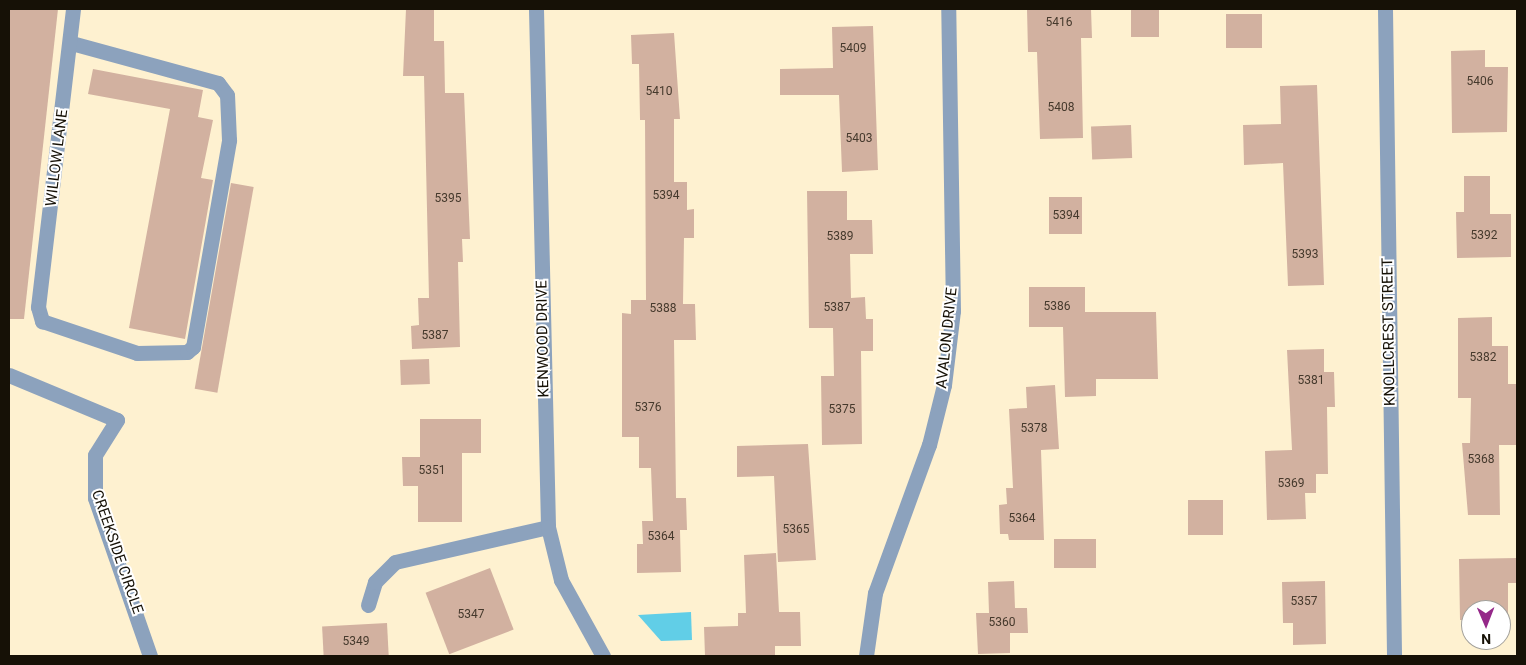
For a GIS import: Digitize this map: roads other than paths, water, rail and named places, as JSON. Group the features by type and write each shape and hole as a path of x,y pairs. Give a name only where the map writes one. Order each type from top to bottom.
{"street":[{"name":"WILLOW LANE","path":"72,42 218,83 227,95 229,140 193,347 177,353 137,353 42,321 38,308 72,42 74,9"},
{"name":"KENWOOD DRIVE","path":"536,9 548,527 561,580 603,656"},
{"name":"AVALON DRIVE","path":"866,656 875,593 929,445 944,384 953,254 948,9"},
{"name":"KNOLLCREST STREET","path":"1385,9 1394,656"},
{"name":"CREEKSIDE CIRCLE","path":"9,374 116,420 95,455 96,498 150,656"},
{"path":"368,605 375,582 396,562 548,527"}],"water":[{"path":"691,612 692,640 661,641 638,615"}]}
